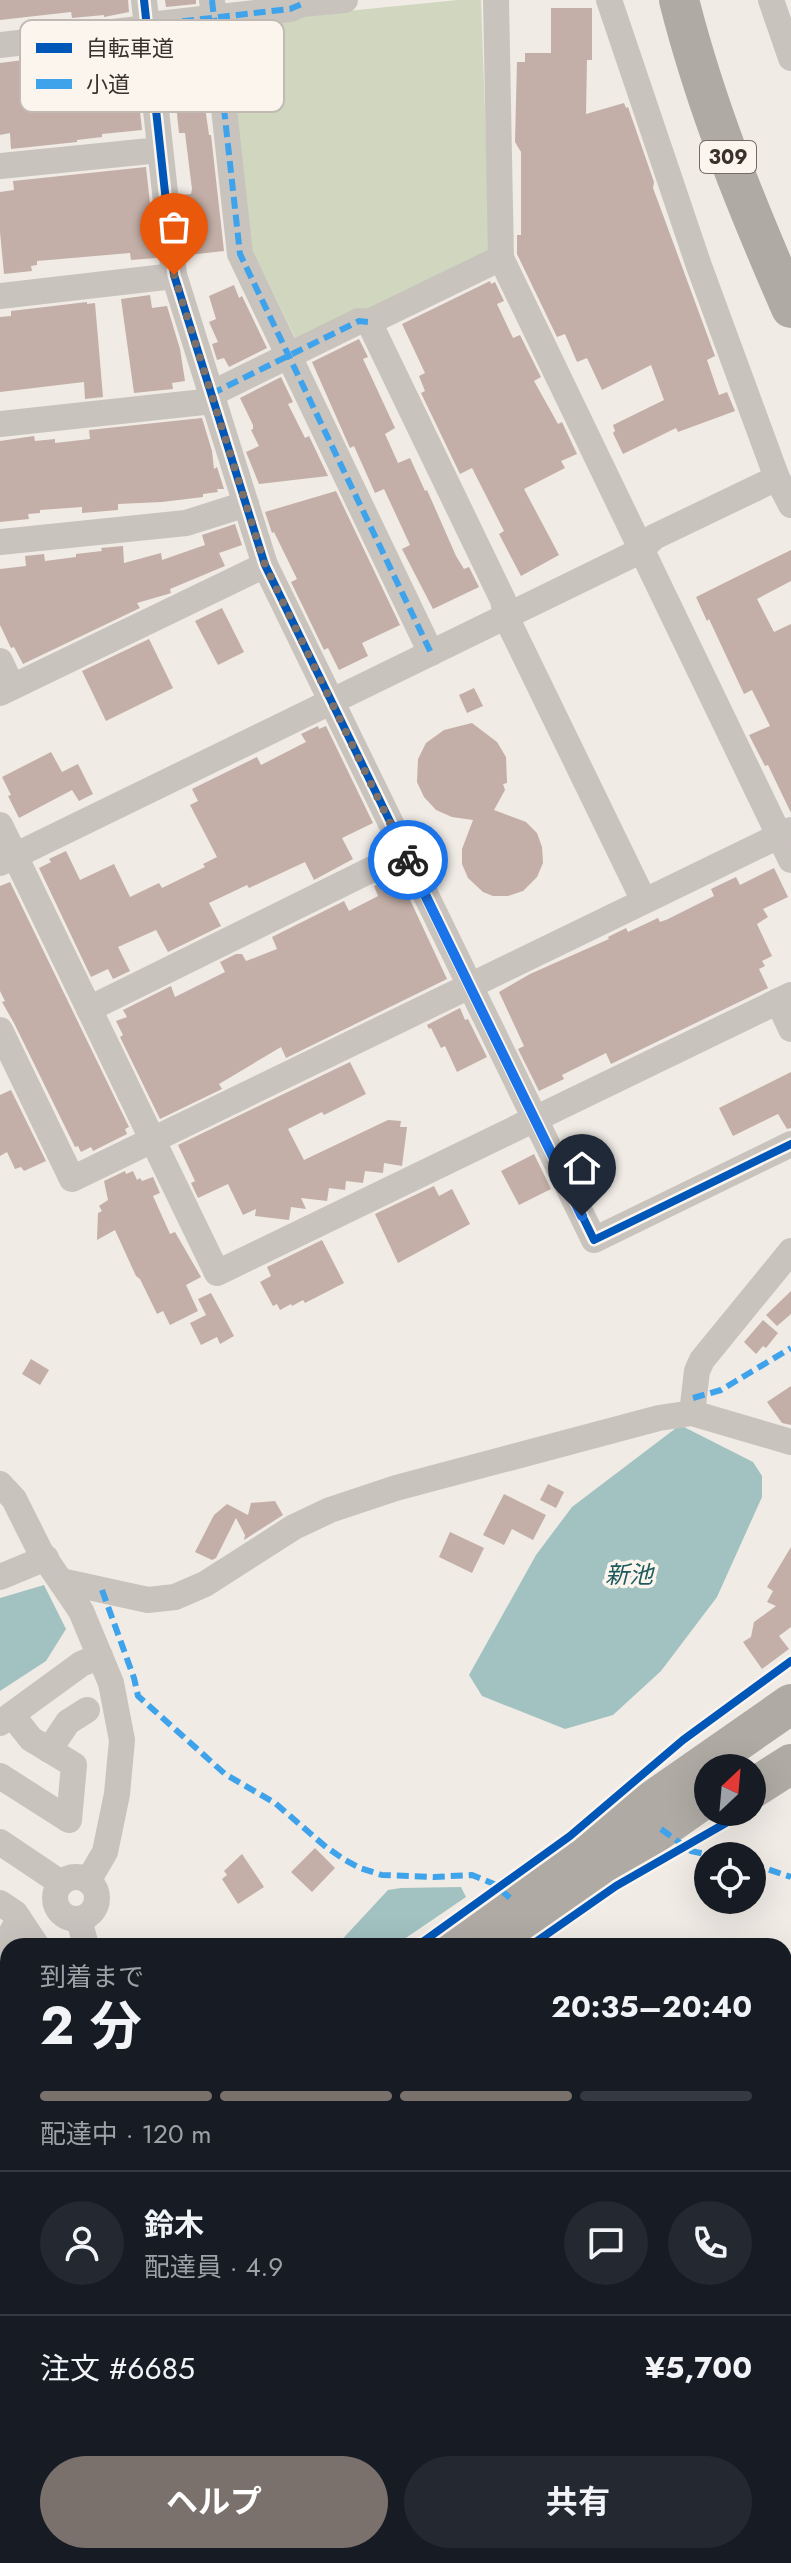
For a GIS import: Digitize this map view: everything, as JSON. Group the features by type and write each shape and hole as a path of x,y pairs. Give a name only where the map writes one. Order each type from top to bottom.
{"highway":[{"name":"309","path":"679,0 723,144 791,308"},
{"name":"309","path":"704,0 758,165 791,246"},
{"path":"598,1839 687,1755 791,1676"},
{"path":"456,1938 791,1704"},
{"path":"766,1755 791,1738"},
{"path":"766,1780 791,1764"},
{"path":"505,1938 694,1806"},
{"path":"661,1829 694,1818"}],"street":[{"path":"144,0 146,20"},
{"path":"173,20 213,9 290,9 302,2 345,0"},
{"path":"496,0 501,258 635,534 640,551 785,833 791,860"},
{"path":"609,0 699,266 777,478 791,505"},
{"path":"771,0 788,42"},
{"path":"0,45 20,43"},
{"path":"156,112 174,276 265,565 594,1240 791,1144"},
{"path":"224,112 240,254 431,653"},
{"path":"0,166 160,150"},
{"path":"0,424 212,397 359,321 369,322 501,258"},
{"path":"0,296 174,276"},
{"path":"369,322 503,600 506,617 644,901"},
{"path":"8,859 640,551 654,537 777,478"},
{"path":"0,542 186,523 246,504"},
{"path":"0,661 6,690 265,565"},
{"path":"0,825 8,859 89,1009 217,1273 784,998 791,1029"},
{"path":"0,1030 9,1074 72,1179 785,833"},
{"path":"89,1009 405,853"},
{"path":"692,1413 697,1371 702,1360 791,1251"},
{"path":"61,1581 148,1600 175,1597 205,1584 294,1527 330,1510 412,1484 659,1418 692,1413 791,1442"},
{"path":"0,1484 14,1499 46,1558 81,1611 111,1683 122,1740 117,1794 105,1852 88,1881"},
{"path":"0,1577 46,1558"},
{"path":"0,1776 69,1820 74,1765 31,1739 6,1719 81,1664 100,1656"},
{"path":"49,1750 68,1722 87,1710"},
{"path":"3,1851 61,1883"},
{"path":"71,1877 88,1881 96,1893 95,1906 86,1917 66,1917 57,1907 55,1895 61,1883 71,1877"},
{"path":"9,1911 31,1938"},
{"path":"7,1938 9,1911"},
{"path":"79,1919 84,1938"}],"green space":[{"path":"481,0 490,252 298,344 252,250 236,112 284,112 284,20 256,20"}],"water":[{"name":"新池","path":"680,1425 753,1462 762,1476 762,1497 717,1597 661,1671 613,1715 565,1729 482,1696 469,1675 536,1555 572,1507"},
{"path":"44,1585 66,1629 46,1661 0,1691 0,1598"},
{"path":"461,1887 466,1897 406,1938 343,1938 388,1890"}],"building":[{"path":"0,0 128,0 129,12 72,18 71,12 0,20"},
{"path":"165,0 196,0 196,4 166,7"},
{"path":"551,8 592,8 592,60 587,60 586,114 624,103 628,107 654,182 653,188 715,356 707,360 719,395 727,392 735,411 678,432 676,428 623,454 613,433 613,425 664,400 651,365 602,390 587,358 577,362 565,334 557,337 517,254 517,235 521,235 521,152 515,142 517,62 525,62 525,53 551,53"},
{"path":"20,60 20,112 140,112 142,130 102,134 102,137 77,142 11,149 10,133 0,135 0,63"},
{"path":"177,112 206,112 224,251 188,255 181,195 191,194 192,189 185,133 179,133"},
{"path":"146,167 156,258 131,260 130,253 37,261 37,265 31,266 32,271 4,274 0,192 14,190 13,181"},
{"path":"490,281 491,284 495,282 504,301 497,304 513,338 520,335 541,377 534,381 558,424 562,422 577,454 561,461 565,468 524,489 559,555 521,576 499,534 504,531 472,468 460,474 421,393 425,391 419,376 425,373 402,324"},
{"path":"234,285 267,348 229,367 224,358 217,360 212,344 218,342 209,322 216,319 209,296"},
{"path":"150,295 152,308 167,306 180,349 185,381 172,383 173,389 134,393 121,299"},
{"path":"95,303 103,397 85,399 84,382 0,392 0,317 11,316 11,311"},
{"path":"359,339 368,357 363,359 395,428 385,434 398,463 410,458 456,556 464,569 469,567 479,587 433,609 402,549 410,545 384,489 375,493 354,446 350,448 312,362"},
{"path":"281,377 293,402 288,404 305,438 309,436 328,476 259,484 246,452 259,446 240,398"},
{"path":"202,418 214,469 217,467 224,489 203,494 203,497 118,504 118,510 82,513 82,507 40,510 40,513 28,514 29,519 0,522 0,441 34,436 35,441 55,439 55,443 90,439 89,430"},
{"path":"336,491 400,625 362,643 368,656 339,670 328,648 324,650 291,582 297,579 272,533 265,512"},
{"path":"235,524 242,545 219,553 225,566 170,589 171,593 137,603 140,608 23,664 14,647 11,648 0,625 0,569 26,566 25,556 44,554 45,561 123,546 124,563 161,553 162,560 205,545 202,535"},
{"path":"791,550 791,581 757,599 774,632 791,624 791,813 768,765 765,766 749,735 770,726 752,690 744,694 696,597"},
{"path":"222,608 244,652 218,665 195,621"},
{"path":"149,639 173,688 106,721 82,671"},
{"path":"474,688 483,706 467,713 459,695"},
{"path":"472,723 497,742 506,757 507,783 503,784 505,790 494,810 526,822 537,833 542,847 543,863 537,877 523,891 508,896 483,892 468,878 462,864 462,849 473,820 452,817 436,810 424,797 417,782 418,759 426,743 444,730"},
{"path":"318,726 319,729 326,726 373,823 342,838 353,859 314,880 305,862 249,888 247,885 209,903 221,926 168,952 156,930 118,947 130,971 113,979 108,969 91,977 39,868 66,851 80,880 114,864 130,897 159,883 162,888 205,867 203,864 217,857 190,805 198,801 192,789 257,757 261,765 306,742 301,734"},
{"path":"51,752 62,772 78,764 93,794 79,801 72,790 19,818 2,777"},
{"path":"774,868 788,897 763,909 768,917 757,924 772,956 762,961 765,966 759,969 768,988 611,1064 606,1053 562,1075 564,1079 539,1091 518,1049 524,1046 499,992 626,928 628,932 658,918 660,922 668,919 714,896 711,889 736,877 740,885"},
{"path":"398,874 447,979 286,1058 281,1047 219,1084 222,1089 160,1119 120,1037 123,1035 116,1021 127,1017 123,1010 171,986 175,997 225,972 220,962 236,954 242,954 246,961 277,949 272,937 344,901 349,911 378,896 374,886"},
{"path":"10,882 129,1127 125,1129 127,1134 93,1151 91,1147 81,1152 78,1146 75,1147 2,1002 5,1001 0,991 0,886"},
{"path":"460,1008 487,1057 457,1072 445,1046 441,1048 427,1025"},
{"path":"350,1062 366,1094 288,1129 304,1160 388,1120 401,1121 400,1127 407,1127 402,1166 384,1163 383,1173 365,1171 363,1183 346,1181 345,1190 329,1188 327,1201 301,1198 306,1209 291,1207 289,1220 255,1216 256,1209 243,1215 228,1184 198,1198 191,1183 195,1181 178,1145"},
{"path":"791,1072 791,1128 787,1129 778,1114 733,1136 719,1108"},
{"path":"11,1090 46,1161 24,1171 21,1167 15,1169 7,1152 0,1156 0,1095"},
{"path":"534,1154 551,1189 519,1205 501,1171"},
{"path":"125,1171 126,1174 133,1171 137,1180 153,1177 160,1193 153,1196 170,1234 175,1232 201,1277 186,1285 198,1311 170,1325 163,1311 157,1314 115,1230 97,1240 98,1213 102,1211 99,1206 108,1200 104,1181"},
{"path":"434,1186 439,1196 452,1189 470,1224 398,1263 375,1214"},
{"path":"322,1240 344,1283 305,1303 303,1300 280,1310 277,1304 273,1306 260,1282 271,1276 267,1267"},
{"path":"791,1291 791,1314 777,1326 766,1315"},
{"path":"211,1293 234,1336 220,1344 217,1337 201,1345 190,1323 206,1315 198,1299"},
{"path":"763,1320 778,1333 766,1348 763,1346 756,1354 744,1342"},
{"path":"31,1359 49,1370 40,1385 22,1374"},
{"path":"791,1386 791,1425 782,1423 767,1402"},
{"path":"548,1484 564,1492 556,1508 540,1500"},
{"path":"504,1494 546,1515 533,1540 512,1529 504,1545 483,1535"},
{"path":"275,1501 283,1515 244,1540 245,1535 236,1518 216,1558 212,1560 195,1552 214,1515 227,1504 248,1515 251,1503"},
{"path":"450,1532 484,1548 472,1573 439,1557"},
{"path":"791,1547 791,1627 779,1636 789,1649 762,1669 743,1642 751,1637 754,1622 776,1606 767,1602 773,1591 767,1587"},
{"path":"315,1848 335,1868 312,1892 291,1872"},
{"path":"242,1854 264,1887 238,1904 222,1879 227,1875 224,1871"}],"marked path":[{"path":"212,0 214,20"},
{"path":"193,20 290,9 302,4"},
{"path":"224,112 240,254 431,653"},
{"path":"211,394 359,321 369,322"},
{"path":"693,1398 721,1390 791,1348"},
{"path":"102,1590 138,1696 225,1774 275,1803 326,1847 360,1868 382,1875 472,1875 494,1884 511,1899"},
{"path":"661,1829 694,1852"},
{"path":"766,1869 791,1877"}],"cycle path":[{"path":"144,0 146,20"},
{"path":"156,112 174,275 265,565 594,1240 791,1144"},
{"path":"428,1938 570,1836 683,1740 791,1661"},
{"path":"541,1938 616,1886 721,1826"}],"way so far":[{"path":"174,275 265,565 408,860"}],"route":[{"path":"408,860 582,1216"}]}
